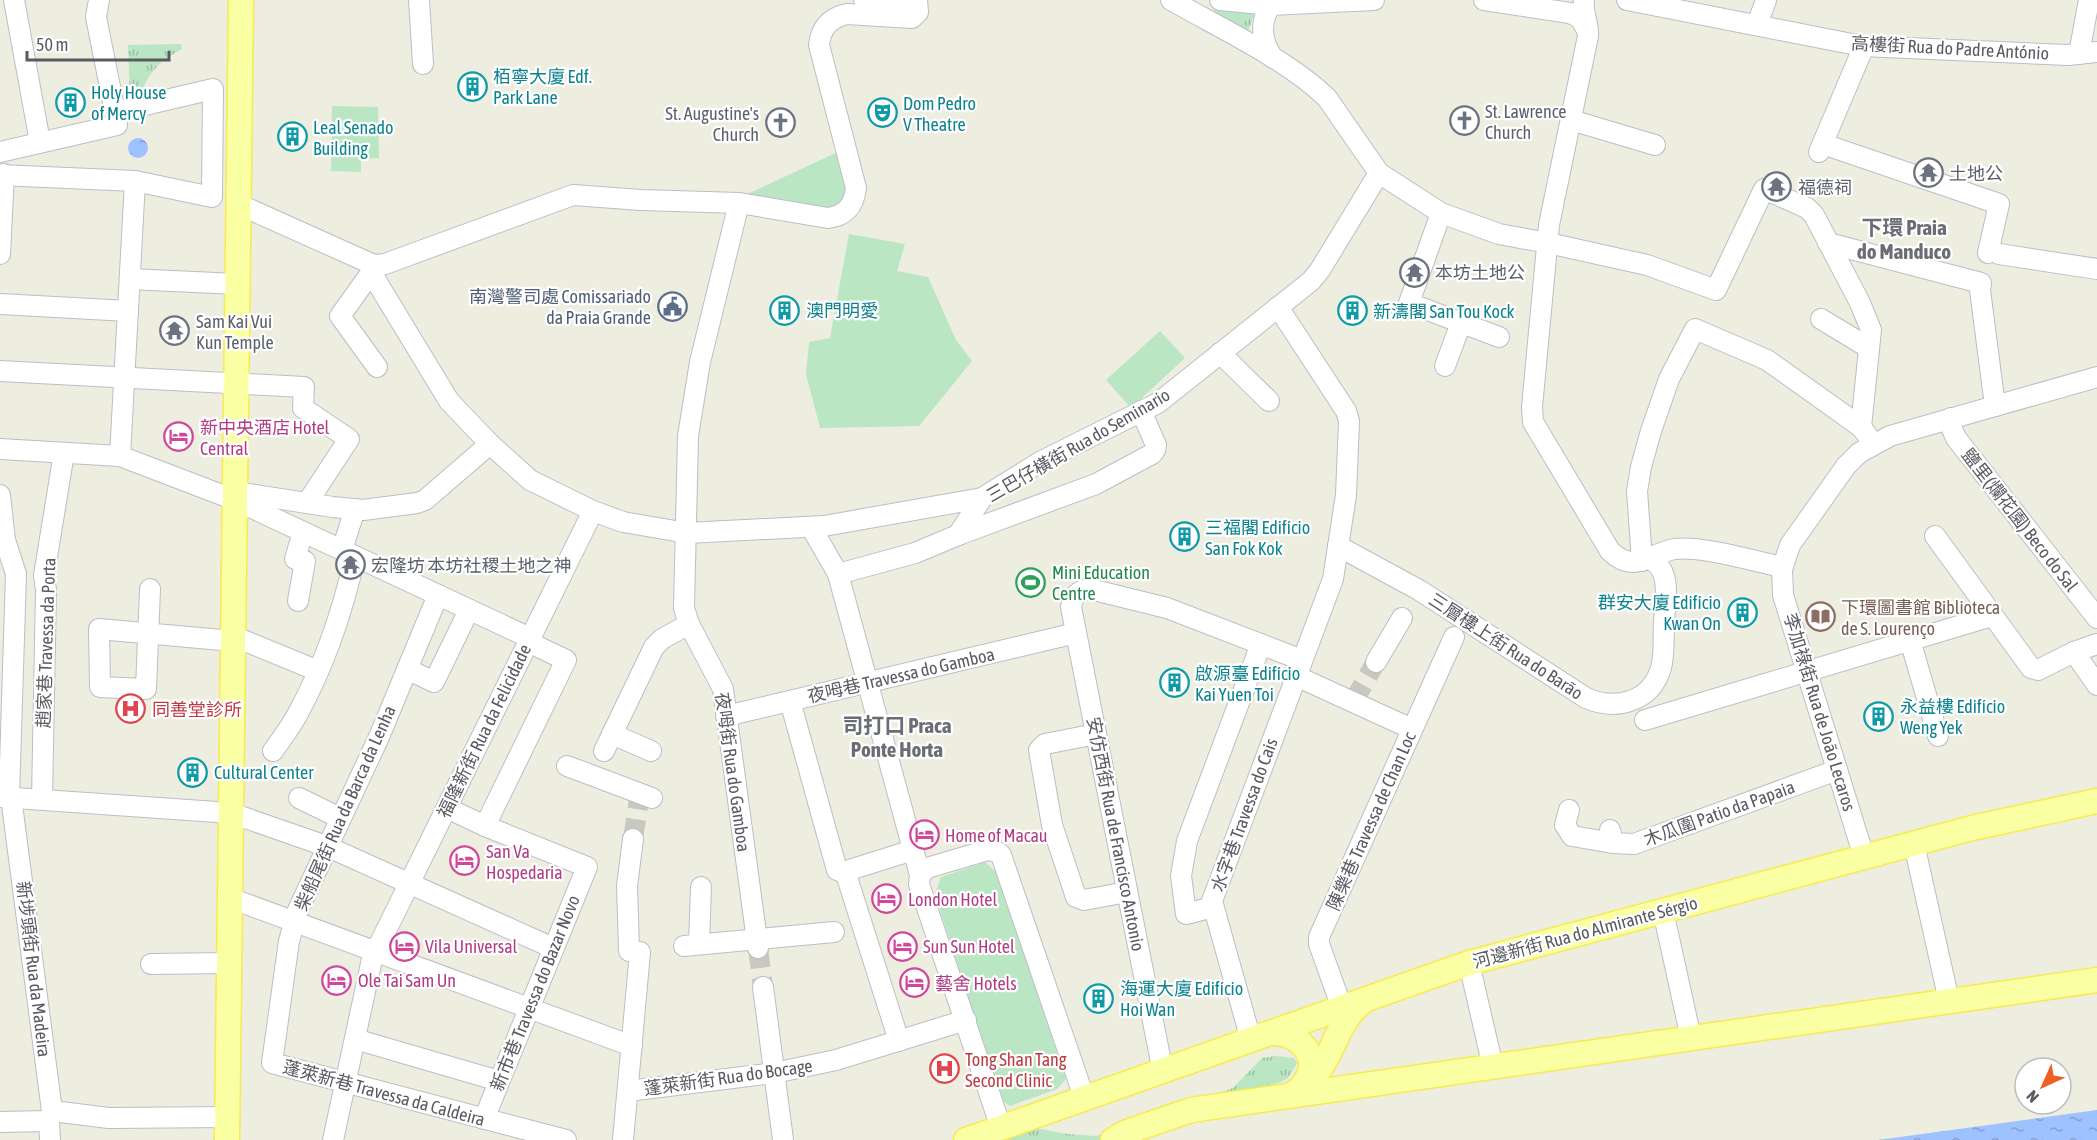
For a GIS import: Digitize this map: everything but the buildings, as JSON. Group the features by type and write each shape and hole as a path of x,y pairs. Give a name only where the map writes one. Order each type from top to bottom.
{"main road":[{"path":"228,1129 241,0"},
{"name":"河邊新街 Rua do Almirante Sérgio","path":"966,1140 998,1134 1085,1100 1469,963 1972,828 2097,801"},
{"path":"1113,1140 1127,1132 1191,1110 1289,1094 2097,980"},
{"path":"1289,1094 1317,1075 1353,1009 1353,1004"},
{"path":"1262,1037 1282,1033 1292,1036 1301,1042 1307,1051 1310,1072 1305,1082 1289,1094"}],"street":[{"path":"14,0 40,142"},
{"path":"0,152 117,124 96,17 99,0"},
{"path":"419,0 423,64"},
{"path":"377,367 340,316 374,268 573,195 739,203 828,218 845,213 855,198 856,188 819,45 824,27 830,20 847,14 910,18 917,14 917,0 908,4 864,0"},
{"path":"1171,0 1273,58 1305,80 1327,99 1379,173 1441,213 1499,234 1647,265 1716,290 1764,189 1807,208 1814,215 1860,303 1871,330 1861,427"},
{"path":"1220,0 1271,3 1374,0"},
{"path":"1484,0 1574,14 1585,24 1587,39"},
{"path":"1584,0 1583,7 1588,27 1587,39 1549,225 1532,407 1533,422 1610,551 1617,558 1626,562 1646,560 1669,551 1689,549 1782,567 1790,545 1841,473 1859,453 1873,443 1890,436 2097,377"},
{"name":"高樓街 Rua do Padre António","path":"1627,0 1864,46 2088,53"},
{"path":"1757,25 1766,0"},
{"path":"2088,53 2089,0"},
{"path":"1271,3 1266,12 1263,28 1265,44 1273,58"},
{"path":"1864,46 1821,148 1999,204 1993,253 2097,269"},
{"path":"0,254 2,174 135,181 212,197 213,89 115,112"},
{"path":"1571,120 1655,145"},
{"path":"213,152 239,153"},
{"name":"三巴仔橫街 Rua do Seminario","path":"958,536 982,498 1040,462 1158,403 1311,281 1379,173"},
{"path":"120,456 135,181"},
{"name":"夜呣街 Rua do Gamboa","path":"739,203 700,362 688,436 684,608 689,624 720,682 757,943"},
{"path":"238,204 374,268"},
{"path":"1441,213 1408,303 1499,337"},
{"path":"1828,243 1981,283 1995,406"},
{"path":"374,268 375,279 449,401 490,444 530,480 593,511 623,522 687,533 824,526 982,498"},
{"path":"130,279 237,284"},
{"path":"0,304 128,311"},
{"name":"水字巷 Travessa do Cais","path":"1262,1037 1212,901 1333,579 1346,495 1349,421 1346,411 1278,307"},
{"path":"1821,319 1869,348"},
{"path":"1444,366 1461,323"},
{"path":"1646,560 1637,492 1641,467 1669,379 1695,329 1767,360 1861,427 1873,443"},
{"path":"1220,353 1269,401"},
{"path":"0,371 304,387 303,408 349,439 307,503"},
{"path":"838,574 915,553 1096,484 1152,454 1156,445 1141,411"},
{"name":"鹽里(爛花園) Beco do Sal","path":"1952,418 1952,429 1956,438 2097,618"},
{"path":"235,496 363,510 417,503 425,500 490,444"},
{"path":"0,449 120,456 235,496 303,532 469,610 566,660 485,826 447,808"},
{"name":"趙家巷 Travessa da Porta","path":"42,799 46,590 44,575 64,453"},
{"name":"新埗頭街 Rua da Madeira","path":"0,495 5,540 16,574 7,797 50,1124"},
{"path":"273,751 296,718 336,624 355,509"},
{"name":"福隆新街 Rua da Felicidade","path":"333,1140 372,959 593,511"},
{"path":"811,527 838,574 920,875 919,884 966,1020 998,1134"},
{"path":"298,601 305,561 295,559 303,532"},
{"path":"1935,536 2031,669 2038,669 2097,644"},
{"name":"三層樓上街 Rua do Barão","path":"1338,546 1419,590 1586,698 1610,705 1627,703 1642,695 1653,683 1661,668 1665,584 1661,570 1646,560"},
{"name":"李加祿街 Rua de João Lecaros","path":"1782,567 1783,595 1864,857"},
{"path":"150,588 148,633 146,689 100,687 99,629 148,633 233,638 318,670"},
{"name":"安仿西街 Rua de Francisco Antonio","path":"1163,1072 1071,607 1075,596 1090,589 1167,608 1261,644"},
{"name":"柴船尾街 Rua da Barca da Lenha","path":"272,1063 289,941 298,910 379,736 438,595"},
{"path":"407,669 434,682 469,610"},
{"path":"1645,720 1992,616"},
{"path":"1376,662 1402,618"},
{"path":"651,751 608,743 654,647 662,639 689,624"},
{"name":"夜呣巷 Travessa do Gamboa","path":"726,716 1076,633"},
{"name":"陳樂巷 Travessa de Chan Loc","path":"1353,1004 1319,944 1319,937 1455,637"},
{"path":"1910,640 1938,736"},
{"path":"1213,907 1186,914 1181,876 1187,841 1261,644 1299,668 1413,729"},
{"path":"2074,652 2097,685"},
{"path":"790,701 836,868 841,872 913,850"},
{"path":"1096,734 1045,744 1039,750 1052,825 1076,897 1084,900 1127,892"},
{"path":"567,766 652,798"},
{"name":"木瓜圍 Patio da Papaia","path":"1569,810 1565,825 1572,836 1611,837 1634,844 1837,770"},
{"path":"7,797 231,813 326,846 553,948"},
{"path":"299,798 340,818"},
{"name":"新市巷 Travessa do Bazar Novo","path":"484,1119 587,867 485,826"},
{"path":"623,1140 640,952 629,951 627,886 633,839"},
{"path":"1914,844 1949,1001"},
{"path":"920,875 927,868 988,849 1001,855 1085,1100"},
{"path":"845,871 899,1041"},
{"path":"701,888 692,945 757,943 834,932"},
{"path":"230,898 632,1046"},
{"path":"1663,911 1691,1038"},
{"path":"151,964 229,963"},
{"path":"1469,963 1492,1067"},
{"path":"763,987 783,1140"},
{"name":"蓬萊新街 Rua do Bocage","path":"627,1091 774,1073 836,1060 966,1020"},
{"path":"355,1039 499,1081"},
{"name":"蓬萊新巷 Travessa da Caldeira","path":"272,1063 566,1140"},
{"path":"0,1122 50,1124 109,1118 228,1129"}],"green space":[{"path":"1217,9 1255,12 1248,32 1213,12"},
{"path":"181,44 182,49 155,69 146,81 139,98 130,99 128,45"},
{"path":"332,106 378,107 379,158 361,159 361,172 331,171"},
{"path":"840,151 849,195 834,211 741,197"},
{"path":"849,234 905,244 897,271 928,277 956,340 972,361 919,426 820,428 806,374 809,342 830,338"},
{"path":"1160,331 1185,358 1131,408 1106,380"},
{"path":"985,862 996,872 1066,1079 1057,1089 1010,1106 1000,1099 935,894 941,877"},
{"path":"1275,1056 1294,1058 1297,1063 1288,1078 1281,1082 1171,1114 1103,1140 1008,1140 1011,1135 1035,1128 1096,1136 1233,1088 1262,1058"}],"water":[{"path":"138,138 145,141 148,148 145,155 138,158 131,155 128,148 131,141"},
{"path":"2097,1110 2097,1140 1878,1140 2053,1116 2073,1116 2073,1113"}],"tunnel":[{"path":"1353,702 1376,662"},
{"path":"633,839 640,793"},
{"path":"758,948 763,987"}],"place":[{"name":"栢寧大廈 Edf. Park Lane","path":"472,86"},
{"name":"Holy House of Mercy","path":"70,102"},
{"name":"Dom Pedro V Theatre","path":"882,113"},
{"name":"St. Lawrence Church","path":"1464,121"},
{"name":"St. Augustine's Church","path":"780,123"},
{"name":"Leal Senado Building","path":"292,137"},
{"name":"土地公","path":"1928,173"},
{"name":"福德祠","path":"1777,187"},
{"name":"本坊土地公","path":"1414,272"},
{"name":"南灣警司處 Comissariado da Praia Grande","path":"672,306"},
{"name":"澳門明愛","path":"785,310"},
{"name":"新濤閣 San Tou Kock","path":"1352,311"},
{"name":"Sam Kai Vui Kun Temple","path":"175,331"},
{"name":"新中央酒店 Hotel Central","path":"179,437"},
{"name":"三福閣 Edifício San Fok Kok","path":"1184,537"},
{"name":"宏隆坊 本坊社稷土地之神","path":"350,565"},
{"name":"Mini Education Centre","path":"1031,582"},
{"name":"群安大廈 Edifício Kwan On","path":"1742,612"},
{"name":"下環圖書館 Biblioteca de S. Lourenço","path":"1820,617"},
{"name":"啟源臺 Edifício Kai Yuen Toi","path":"1174,683"},
{"name":"同善堂診所","path":"131,709"},
{"name":"永益樓 Edifício Weng Yek","path":"1879,716"},
{"name":"Cultural Center","path":"193,772"},
{"name":"Home of Macau","path":"924,835"},
{"name":"San Va Hospedaria","path":"465,861"},
{"name":"London Hotel","path":"887,899"},
{"name":"Vila Universal","path":"404,946"},
{"name":"Sun Sun Hotel","path":"902,946"},
{"name":"Ole Tai Sam Un","path":"337,980"},
{"name":"藝舍 Hotels","path":"914,983"},
{"name":"海運大廈 Edifício Hoi Wan","path":"1099,998"},
{"name":"Tong Shan Tang Second Clinic","path":"944,1069"}],"district":[{"name":"下環 Praia do Manduco","path":"1904,239"},
{"name":"司打口 Praca Ponte Horta","path":"897,737"}]}
